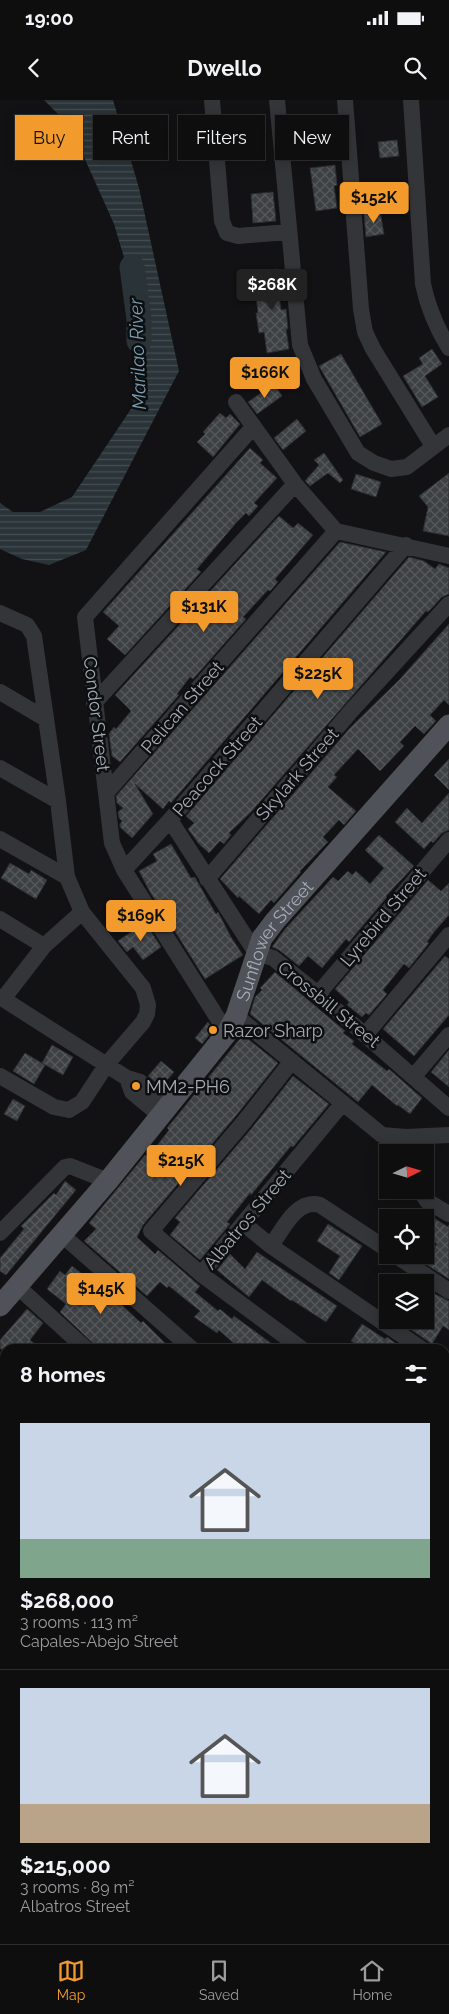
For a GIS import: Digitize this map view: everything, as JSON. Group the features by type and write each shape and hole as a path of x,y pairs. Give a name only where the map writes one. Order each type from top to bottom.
{"main road":[{"name":"Sunflower Street","path":"0,1306 108,1181 232,1024 262,938 275,921 449,725"}],"street":[{"path":"212,100 222,221 227,233 238,236 288,232"},
{"path":"277,100 300,344 314,379 358,453 374,463 391,469 407,467 449,435"},
{"path":"345,100 361,309 365,332 372,349 433,446"},
{"path":"411,100 423,284 427,306 437,329 449,348"},
{"path":"236,402 295,484 336,531 449,556"},
{"name":"Condor Street","path":"253,427 85,617 112,843 124,870 232,1024 292,1061 382,1135 405,1144"},
{"path":"94,703 295,484"},
{"name":"Pelican Street","path":"107,792 336,531"},
{"name":"Peacock Street","path":"124,870 170,820 406,545"},
{"name":"Skylark Street","path":"207,879 352,710 449,604"},
{"path":"0,613 26,625 34,636 67,877 82,912 142,988 148,1005 147,1014 143,1022 107,1064 82,1102 69,1110 54,1107 0,1076"},
{"path":"0,692 46,718"},
{"path":"0,768 58,801"},
{"name":"Crossbill Street","path":"170,820 256,953 274,958 366,1034 449,1108"},
{"path":"0,839 67,877"},
{"name":"Lyrebird Street","path":"318,994 449,840"},
{"path":"82,912 44,946 2,998 128,1078 140,1082 165,1111"},
{"path":"0,919 44,946"},
{"path":"366,1034 449,935"},
{"path":"414,1076 449,1035"},
{"name":"Albatros Street","path":"292,1061 243,1123 151,1231 201,1274 342,1104"},
{"name":"Condor Street","path":"412,1144 449,1135"},
{"path":"0,1233 65,1168 70,1166 108,1181"},
{"path":"426,1199 449,1214"},
{"path":"272,1246 300,1207 306,1203 320,1205 379,1244"},
{"path":"244,1224 272,1246 415,1344"},
{"path":"61,1234 186,1344"},
{"path":"408,1264 449,1291"},
{"path":"201,1274 288,1344"},
{"path":"17,1286 73,1344"}],"water":[{"path":"44,100 113,100 117,115 93,115 93,160 131,160 139,188 179,371 86,550 49,565 22,559 0,549 0,503 13,512 40,512 72,497 133,406 138,304 114,224 83,155 83,115 59,115"}],"building":[{"path":"397,140 399,156 380,158 378,142"},
{"path":"335,165 337,185 334,186 337,208 316,211 310,168"},
{"path":"273,192 276,221 253,223 251,194"},
{"path":"380,211 384,234 366,237 364,214"},
{"path":"277,269 277,276 282,276 283,287 278,287 281,310 286,309 289,349 267,353 264,332 259,333 256,313 258,313 256,295 259,294 257,271"},
{"path":"432,349 442,364 425,376 438,397 422,407 403,376 423,364 419,358"},
{"path":"341,354 382,424 360,437 319,366"},
{"path":"274,384 282,396 257,414 248,402"},
{"path":"220,413 226,418 230,414 240,424 213,457 197,442 205,434 203,432"},
{"path":"297,419 306,431 283,450 274,438"},
{"path":"250,448 263,460 260,463 277,478 254,503 258,506 249,516 246,513 236,523 197,569 201,572 125,655 107,639 119,626 103,612"},
{"path":"324,453 343,480 340,483 328,473 310,486 305,481 319,465 314,460"},
{"path":"449,473 449,536 423,531 428,507 419,496"},
{"path":"356,474 381,482 376,497 351,489"},
{"path":"279,516 293,528 298,523 313,535 275,579 278,582 243,617 246,619 193,679 190,677 177,694 179,695 120,762 112,756 109,734 114,727 116,729 131,711 115,695"},
{"path":"340,542 386,552 171,803 169,801 163,809 135,784 153,814 132,838 120,827 122,821 119,818 118,812 123,808 117,803 116,796"},
{"path":"409,557 424,561 435,569 439,564 449,568 449,594 442,597 428,612 426,611 252,811 229,833 231,835 224,844 220,841 209,853 199,844 188,829 194,823 186,816"},
{"path":"449,624 449,705 444,700 430,715 436,721 424,734 415,726 400,742 404,746 380,771 358,749 334,775 337,777 328,787 356,811 344,825 339,820 323,837 328,842 300,871 274,903 271,900 259,914 239,896 238,898 220,879 349,729 400,679"},
{"path":"449,759 449,790 434,775"},
{"path":"449,793 449,830 442,833 433,843 431,841 424,849 395,822 407,808 422,823"},
{"path":"379,835 414,866 386,896 349,942 346,939 322,968 308,956 299,966 279,950 272,947 285,929 333,877 338,881 348,871 352,875 356,871 370,884 384,868 365,850"},
{"path":"171,844 191,878 195,877 216,914 218,912 243,955 205,979 150,892 139,871 157,861 153,854"},
{"path":"10,863 29,874 31,870 47,880 36,899 1,878"},
{"path":"428,880 441,891 449,883 449,915 434,932 427,942 429,943 409,968 404,964 383,990 387,994 369,1015 366,1013 362,1017 347,1005 349,1002 335,989"},
{"path":"145,922 161,947 143,960 133,947 127,952 118,941"},
{"path":"445,956 449,959 449,1015 414,1056 383,1029"},
{"path":"275,972 345,1031 343,1033 354,1041 352,1044 387,1071 389,1069 422,1098 410,1114 397,1106 372,1085 358,1102 250,1014 255,997 262,990 260,988"},
{"path":"208,1022 213,1030 202,1044 195,1038"},
{"path":"243,1035 278,1063 235,1117 143,1225 137,1237 155,1254 158,1250 200,1286 195,1292 218,1311 220,1309 232,1319 234,1316 272,1344 234,1344 219,1330 217,1333 194,1317 200,1311 169,1286 167,1288 160,1282 147,1296 84,1241 96,1229 89,1223 145,1155 148,1157 169,1130 167,1128"},
{"path":"52,1045 73,1057 63,1075 42,1063"},
{"path":"449,1050 449,1087 431,1072"},
{"path":"25,1053 45,1065 34,1084 13,1071"},
{"path":"161,1061 174,1072 161,1087 148,1076"},
{"path":"293,1076 329,1104 293,1147 291,1146 251,1195 250,1193 227,1222 230,1224 200,1260 170,1235 180,1222 175,1218 251,1129"},
{"path":"13,1099 25,1106 17,1121 4,1114"},
{"path":"65,1181 76,1190 6,1275 0,1271 0,1258 24,1229 21,1226 54,1193 56,1195"},
{"path":"434,1218 448,1227 449,1225 449,1279 426,1264 434,1264 434,1248 437,1244 434,1242"},
{"path":"328,1224 362,1246 339,1280 329,1273 340,1256 317,1241"},
{"path":"257,1252 337,1306 326,1322 291,1301 262,1280 249,1297 217,1270 230,1254 245,1269"},
{"path":"72,1266 122,1305 141,1323 143,1321 166,1344 94,1344 60,1312 66,1304 47,1289 60,1271 65,1275"},
{"path":"435,1294 449,1301 449,1330 443,1326 432,1344 410,1329 434,1329"},
{"path":"27,1309 43,1323 30,1340 35,1344 0,1344 0,1340"},
{"path":"362,1324 397,1344 356,1344 351,1341"}],"waterway":[{"name":"Marilao River","path":"132,267 139,319 139,341"}],"place":[{"name":"Razor Sharp","path":"213,1030"},
{"name":"MM2-PH6","path":"136,1086"}]}
